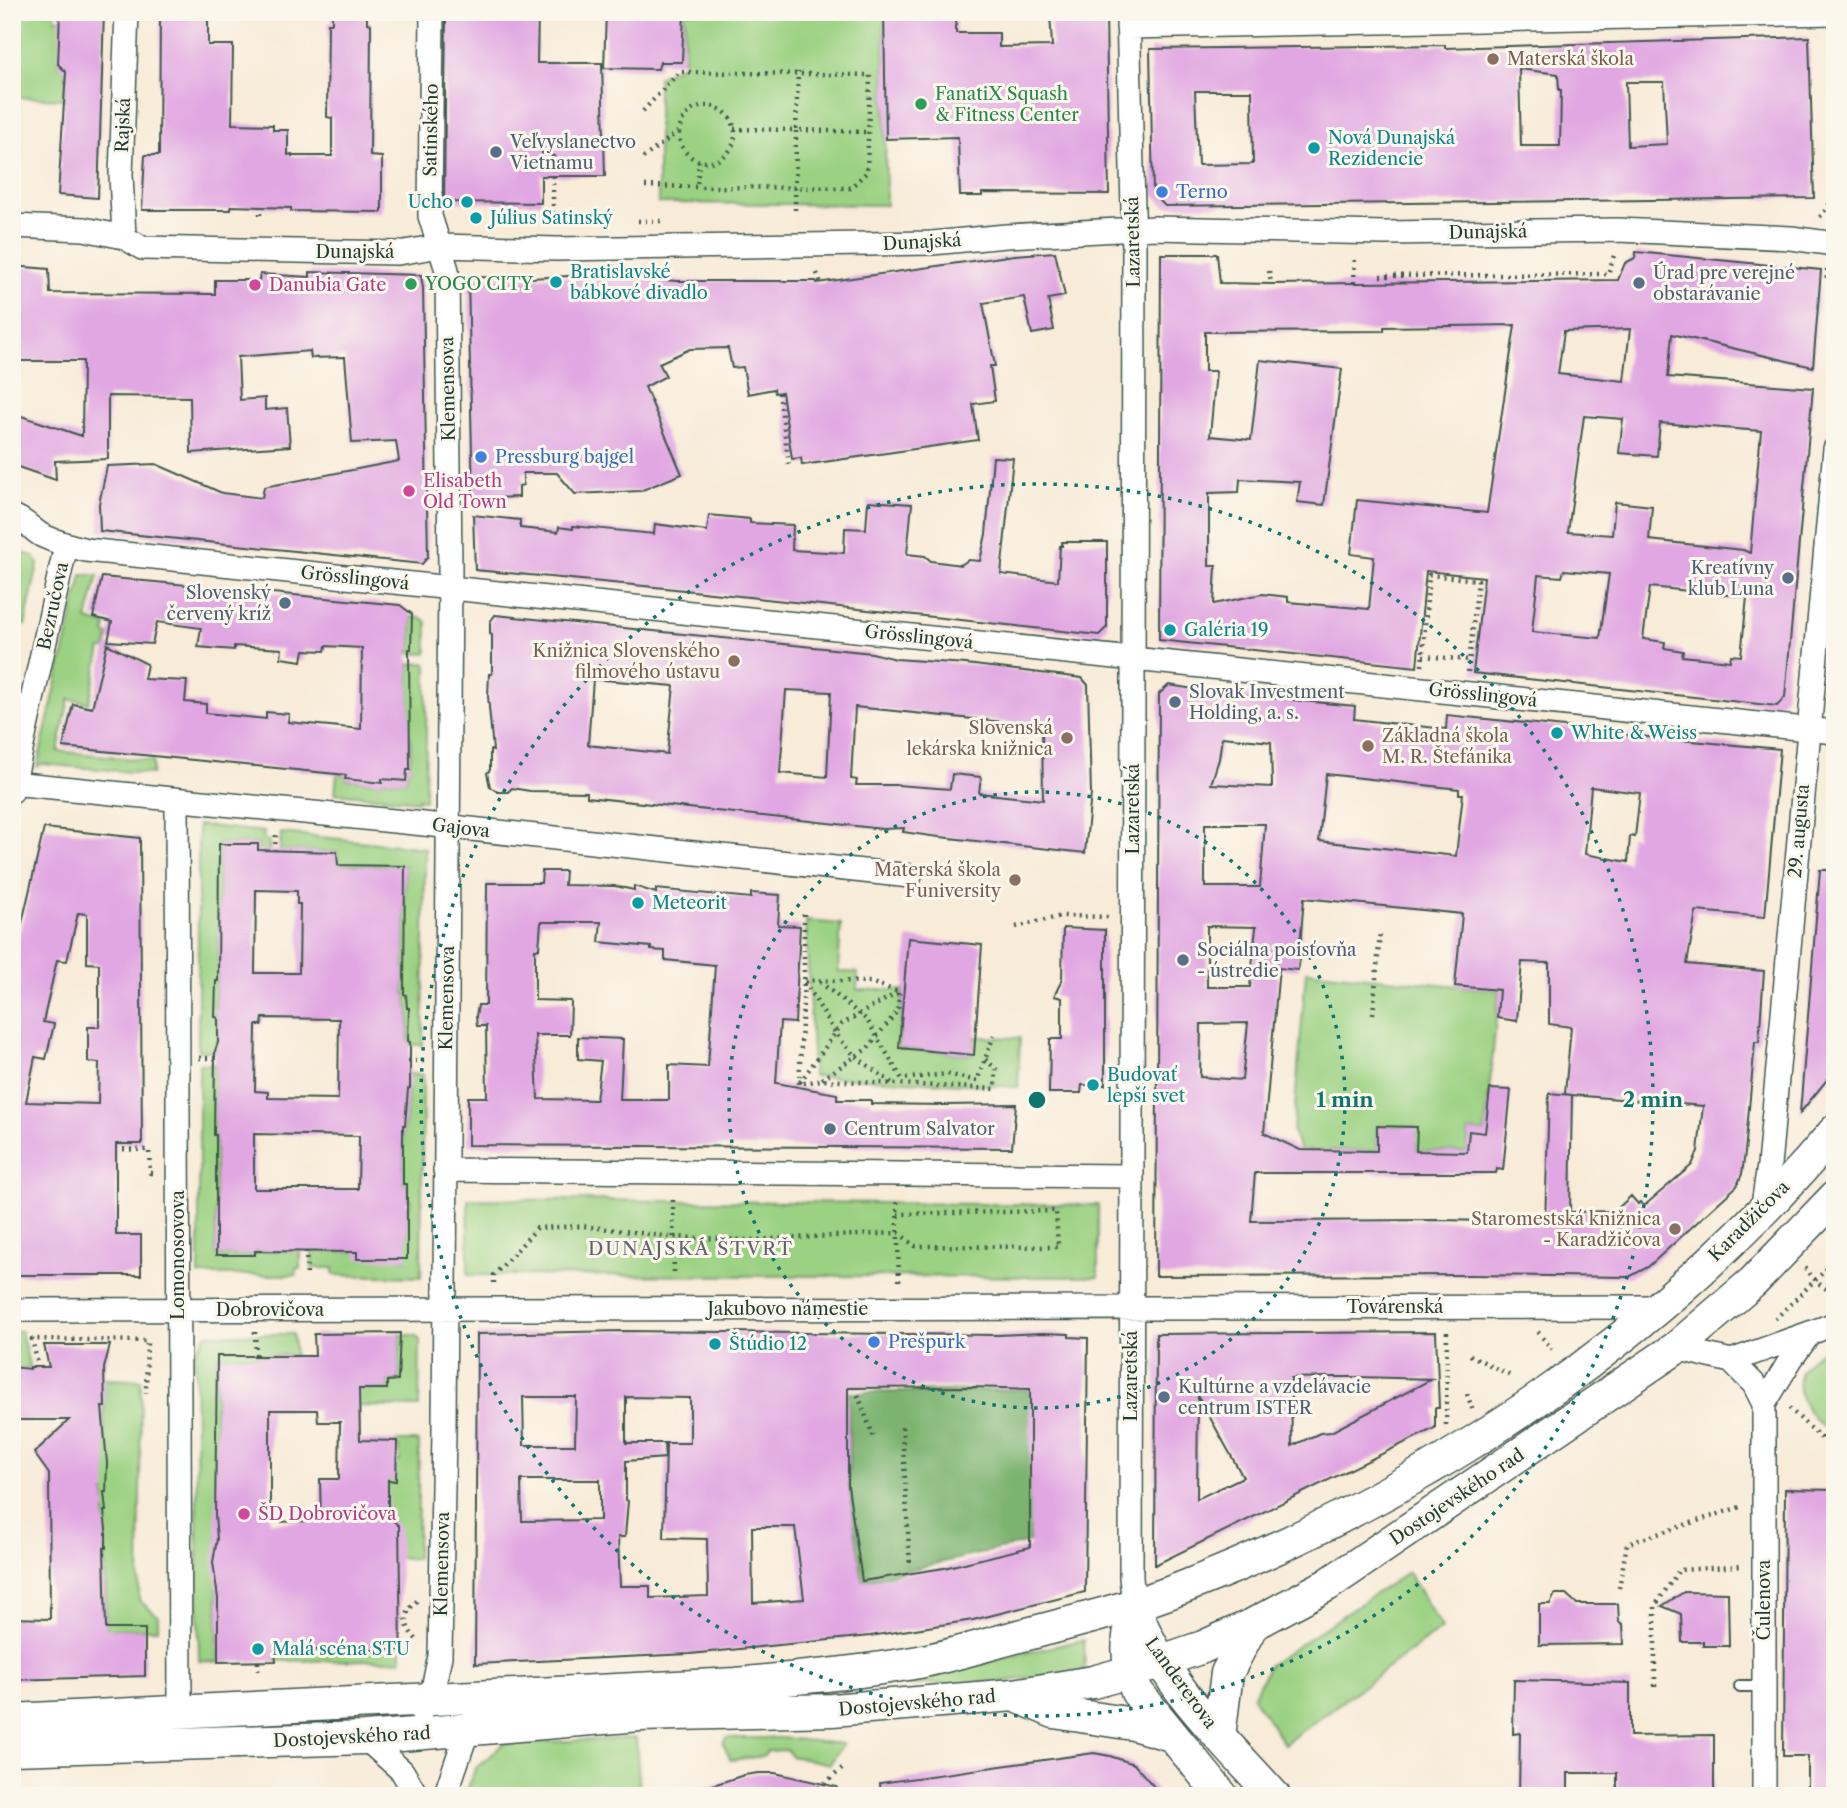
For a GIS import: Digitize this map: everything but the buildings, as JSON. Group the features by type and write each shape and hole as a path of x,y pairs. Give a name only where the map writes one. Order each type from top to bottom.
{"main road":[{"name":"Karadžičova","path":"1659,1307 1762,1212 1835,1131"},
{"name":"Dostojevského rad","path":"12,1749 365,1738 640,1716 832,1710 1014,1695 1094,1682 1129,1672 1203,1647 1327,1585 1676,1348 1789,1247 1835,1197"},
{"name":"Dostojevského rad","path":"12,1720 736,1684 833,1674 920,1661 965,1651 1134,1605 1186,1587 1278,1548 1418,1475 1504,1422 1601,1353 1659,1307"},
{"name":"Landererova","path":"1134,1605 1142,1627 1161,1662 1219,1736 1274,1796"},
{"name":"Landererova","path":"1134,1605 1127,1650 1129,1672 1137,1692 1222,1796"},
{"path":"1219,1736 1227,1674 1251,1625"},
{"path":"1014,1695 1054,1712 1133,1724 1171,1735"}],"street":[{"name":"Rajská","path":"124,237 121,175 127,12"},
{"name":"Satinského","path":"432,12 430,216 440,246"},
{"path":"1128,20 1550,19 1835,13"},
{"name":"Lazaretská","path":"1128,20 1133,231 1131,1578 1134,1605"},
{"name":"Dunajská","path":"12,226 85,229 124,237 142,248 398,253 440,246 557,249 932,243 1155,228 1395,233 1618,230 1791,238 1835,244"},
{"name":"Klemensova","path":"398,1736 431,1698 440,1656 450,588 447,270 440,246"},
{"name":"29. augusta","path":"1762,1212 1769,1165 1835,450"},
{"name":"Grösslingová","path":"12,516 24,520 40,534 86,550 1835,732"},
{"name":"Bezručova","path":"13,786 66,545"},
{"name":"Gajova","path":"13,786 448,827 910,876"},
{"name":"Lomonosovova","path":"177,801 180,1710"},
{"path":"445,1170 1132,1176"},
{"name":"Továrenská","path":"1132,1308 1659,1307"},
{"name":"Jakubovo námestie","path":"444,1309 1132,1308"},
{"name":"Dobrovičova","path":"12,1310 444,1309"},
{"path":"1731,1362 1835,1324"},
{"path":"1676,1348 1731,1362 1775,1405 1791,1359 1810,1333"},
{"name":"Čulenova","path":"1764,1796 1764,1686 1775,1405"},
{"path":"445,1796 468,1729 494,1696"},
{"path":"365,1738 402,1772 417,1796"}],"lane":[{"path":"1740,1686 1764,1686"}],"path":[{"path":"643,111 679,72 870,75 867,172 850,188 645,186"},
{"path":"795,210 798,72"},
{"path":"643,159 679,131 686,115 692,110 710,106 726,114 734,130 731,148 726,155 708,162 699,161 684,150 679,131"},
{"path":"734,130 867,132"},
{"path":"541,153 553,153 553,213"},
{"path":"697,187 699,161"},
{"path":"1820,217 1835,197"},
{"path":"260,206 260,218"},
{"path":"1380,276 1608,274 1618,244"},
{"path":"1354,248 1354,283"},
{"path":"1269,271 1271,284"},
{"path":"817,273 821,284"},
{"path":"779,393 789,465"},
{"path":"1422,671 1429,575 1478,580 1468,676"},
{"path":"1423,656 1469,660"},
{"path":"275,851 276,829"},
{"path":"799,1084 804,914"},
{"path":"1016,927 1062,916 1087,917"},
{"path":"1373,1014 1380,933"},
{"path":"804,980 870,982 899,992"},
{"path":"804,980 836,1034 855,1056 892,1084"},
{"path":"820,982 867,1020 902,1079 947,1074 977,1082 994,1035"},
{"path":"799,1084 842,1024 899,992"},
{"path":"821,1080 868,1048 877,1038 898,1010 899,992"},
{"path":"195,1058 217,1058"},
{"path":"799,1084 821,1080 995,1089 996,1069 985,1059"},
{"path":"408,1061 428,1062"},
{"path":"116,1149 149,1150 150,1173 162,1173"},
{"path":"673,1200 674,1277"},
{"path":"897,1202 899,1282"},
{"path":"494,1283 494,1275 537,1228 584,1226 672,1237 771,1239 899,1233 915,1246 1058,1247 1056,1211 898,1214"},
{"path":"306,1251 307,1279"},
{"path":"1771,1322 1835,1262"},
{"path":"1805,1268 1816,1280 1835,1292"},
{"path":"1532,1322 1552,1349"},
{"path":"1446,1426 1447,1324"},
{"path":"255,1334 256,1356"},
{"path":"37,1361 32,1339 77,1342 146,1341 146,1392"},
{"path":"1470,1355 1513,1377"},
{"path":"1467,1394 1473,1412"},
{"path":"858,1395 875,1441"},
{"path":"1775,1405 1823,1439 1835,1451"},
{"path":"902,1427 909,1567"},
{"path":"1823,1439 1835,1427"},
{"path":"1619,1588 1627,1544 1745,1505"},
{"path":"1655,1686 1655,1606 1679,1570 1744,1566"},
{"path":"422,1645 410,1634 404,1620 410,1607 423,1596"},
{"path":"258,1662 258,1674"},
{"path":"819,1788 842,1769"}],"green space":[{"path":"12,12 54,12 55,19 64,19 58,64 66,68 65,99 12,97"},
{"path":"685,12 884,12 886,205 658,203 658,77 684,64"},
{"path":"12,550 33,556 38,564 25,625 12,621"},
{"path":"82,575 98,575 87,620 106,625 105,634 109,635 106,649 101,649 89,703 69,699 58,751 153,761 152,774 42,764 37,767"},
{"path":"412,617 422,618 427,622 427,654 409,653"},
{"path":"425,663 425,800 335,793 337,774 346,775 346,779 382,783 382,779 406,781 407,770 410,769 411,737 408,736 409,664"},
{"path":"198,825 264,832 263,840 270,841 269,851 258,851 258,844 219,844 218,981 215,1017 218,1018 218,1048 215,1051 198,1051"},
{"path":"281,833 425,848 423,1045 409,1045 409,1008 404,994 405,866 337,865 337,852 280,851"},
{"path":"806,921 841,924 838,971 858,973 857,990 903,990 899,1048 973,1055 975,1037 1020,1038 1018,1087 813,1076"},
{"path":"1306,971 1499,990 1485,1133 1469,1131 1467,1152 1416,1151 1416,1127 1377,1126 1377,1151 1300,1150 1293,1131"},
{"path":"199,1064 215,1064 216,1255 255,1255 255,1251 300,1251 300,1268 296,1268 296,1275 199,1275"},
{"path":"409,1074 423,1075 421,1277 334,1275 333,1268 312,1268 312,1251 357,1252 406,1259 407,1206 411,1205 411,1200 407,1200 407,1184 403,1184 403,1125"},
{"path":"468,1199 1098,1205 1098,1277 468,1275"},
{"path":"12,1331 21,1331 30,1369 12,1367"},
{"path":"207,1334 293,1334 295,1355 217,1356 215,1416 218,1662 199,1661 195,1351"},
{"path":"400,1335 415,1335 420,1340 419,1407 359,1406 356,1389 387,1389 387,1381 398,1380"},
{"path":"1830,1345 1835,1345 1835,1414 1826,1429 1814,1419 1804,1404 1799,1379 1807,1363"},
{"path":"104,1379 141,1380 139,1600 158,1616 158,1629 112,1629 106,1643"},
{"path":"1038,1389 1030,1542 862,1581 849,1488 848,1393"},
{"path":"397,1441 419,1441 417,1559 397,1557 388,1519 386,1489 396,1461 400,1461"},
{"path":"1408,1572 1442,1628 1284,1744 1253,1697 1269,1665"},
{"path":"1084,1640 1085,1670 999,1682 909,1685 909,1681 914,1678"},
{"path":"275,1650 401,1650 401,1660 276,1661"},
{"path":"636,1738 640,1796 465,1796 475,1769 503,1744"},
{"path":"726,1738 783,1738 843,1744 830,1764 791,1756 787,1750 767,1751 764,1756 731,1760 723,1744"}],"place":[{"name":"Materská škola","path":"1493,59"},
{"name":"FanatiX Squash & Fitness Center","path":"921,104"},
{"name":"Nová Dunajská Rezidencie","path":"1314,148"},
{"name":"Veľvyslanectvo Vietnamu","path":"496,152"},
{"name":"Terno","path":"1162,192"},
{"name":"Ucho","path":"467,202"},
{"name":"Július Satinský","path":"476,218"},
{"name":"Bratislavské bábkové divadlo","path":"556,282"},
{"name":"Úrad pre verejné obstarávanie","path":"1639,283"},
{"name":"YOGO CITY","path":"411,284"},
{"name":"Danubia Gate","path":"255,285"},
{"name":"Pressburg bajgel","path":"481,457"},
{"name":"Elisabeth Old Town","path":"409,491"},
{"name":"Kreatívny klub Luna","path":"1788,578"},
{"name":"Slovenský červený kríž","path":"285,603"},
{"name":"Galéria 19","path":"1170,630"},
{"name":"Knižnica Slovenského filmového ústavu","path":"734,661"},
{"name":"Slovak Investment Holding, a. s.","path":"1175,702"},
{"name":"White & Weiss","path":"1557,733"},
{"name":"Slovenská lekárska knižnica","path":"1067,738"},
{"name":"Základná škola M. R. Štefánika","path":"1368,746"},
{"name":"Materská škola Funiversity","path":"1015,880"},
{"name":"Meteorit","path":"638,903"},
{"name":"Sociálna poisťovňa - ústredie","path":"1183,960"},
{"name":"Budovať lepší svet","path":"1093,1085"},
{"name":"Centrum Salvator","path":"830,1129"},
{"name":"Staromestská knižnica - Karadžičova","path":"1675,1229"},
{"name":"Prešpurk","path":"874,1342"},
{"name":"Štúdio 12","path":"715,1344"},
{"name":"Kultúrne a vzdelávacie centrum ISTER","path":"1164,1397"},
{"name":"ŠD Dobrovičova","path":"244,1514"},
{"name":"Malá scéna STU","path":"258,1649"}],"district":[{"name":"DUNAJSKÁ ŠTVRŤ","path":"691,1248"}]}
